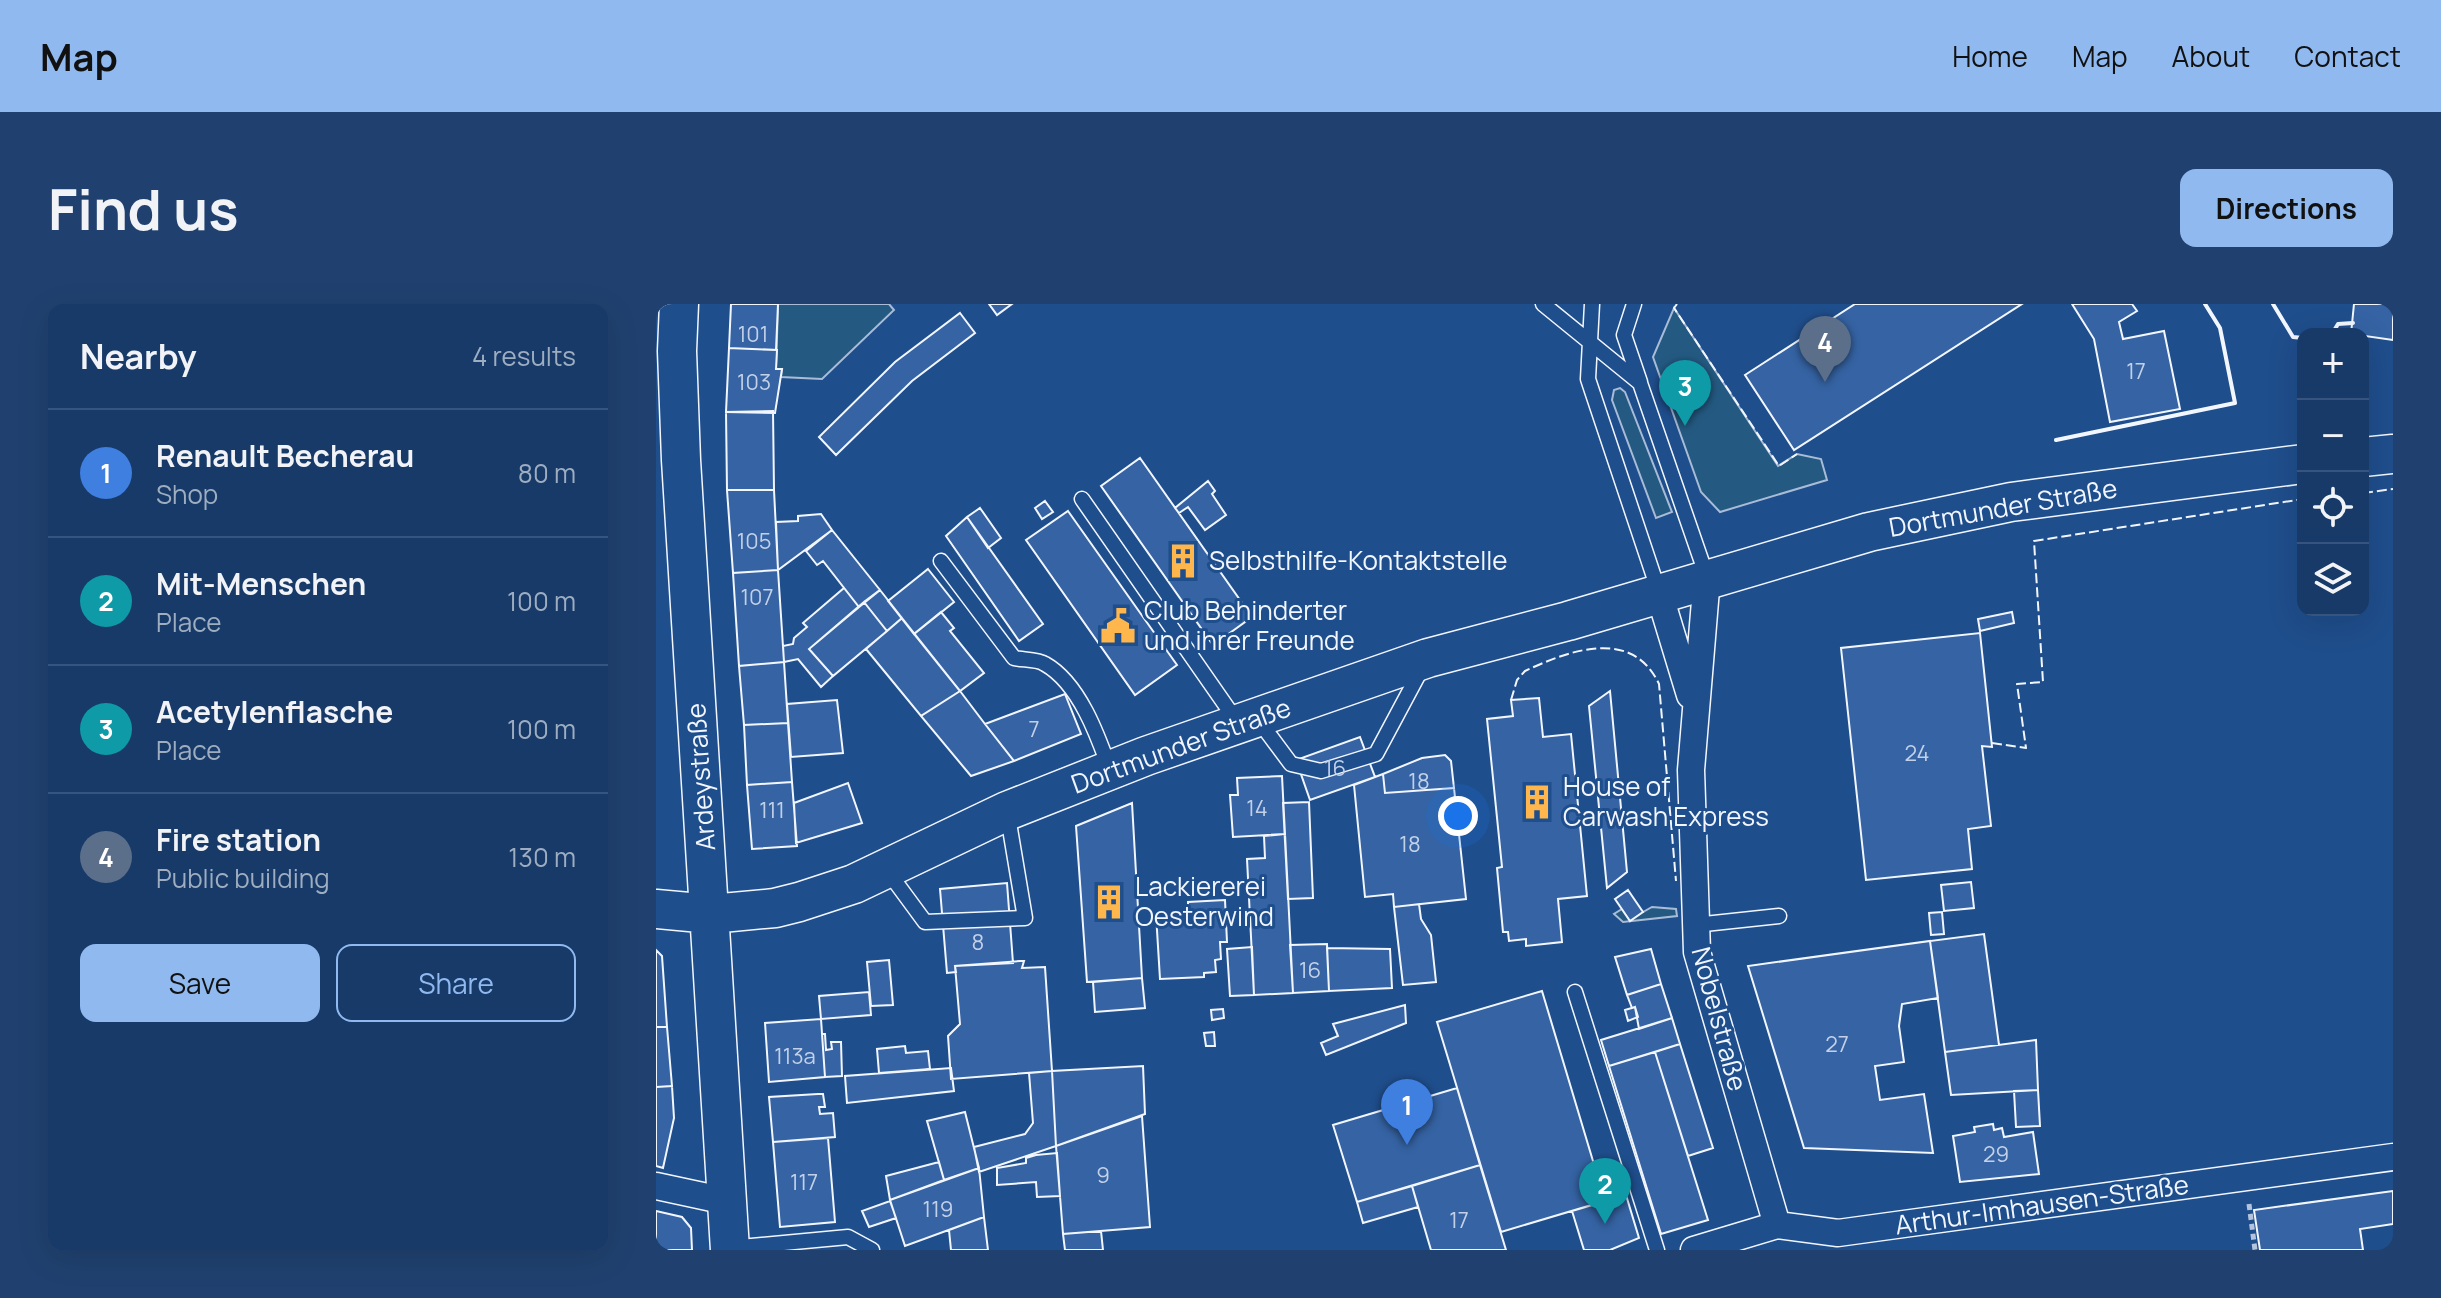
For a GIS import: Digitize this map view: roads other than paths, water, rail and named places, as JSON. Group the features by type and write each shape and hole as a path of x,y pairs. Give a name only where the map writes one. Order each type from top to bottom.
{"main road":[{"name":"Ardeystraße","path":"679,304 677,351 681,460 730,1249"},
{"path":"2369,456 2393,454"},
{"name":"Dortmunder Straße","path":"656,909 711,914 787,905 854,884 1007,811 1110,770 1428,658 1869,532 2011,502 2297,465"}],"street":[{"name":"Nobelstraße","path":"1707,577 1691,770 1695,925 1702,973 1777,1225"},
{"name":"Nobelstraße","path":"1659,593 1695,713"},
{"name":"Arthur-Imhausen-Straße","path":"1709,1248 1777,1225 1838,1233 2094,1196 2246,1180 2393,1157"},
{"path":"656,1186 726,1201"}],"lane":[{"path":"1543,304 1640,383"},
{"path":"1592,304 1588,379 1659,593"},
{"path":"1634,304 1624,335 1707,577"},
{"path":"1082,499 1247,721 1291,764 1321,771 1376,754 1428,658"},
{"path":"941,561 1014,658 1045,663 1072,691 1095,727 1110,770"},
{"path":"886,868 925,922 1025,918 1007,811"},
{"path":"1695,925 1779,916"},
{"path":"1575,992 1657,1250"},
{"path":"730,1249 848,1237 872,1250"}],"place":[{"name":"Fire station","path":"1825,382"},
{"name":"Acetylenflasche","path":"1685,426"},
{"name":"Selbsthilfe-Kontaktstelle","path":"1183,561"},
{"name":"Club Behinderter und ihrer Freunde","path":"1118,626"},
{"name":"House of Carwash Express","path":"1537,802"},
{"name":"Lackiererei Oesterwind","path":"1109,902"},
{"name":"Renault Becherau","path":"1407,1145"},
{"name":"Mit-Menschen","path":"1605,1224"}]}
